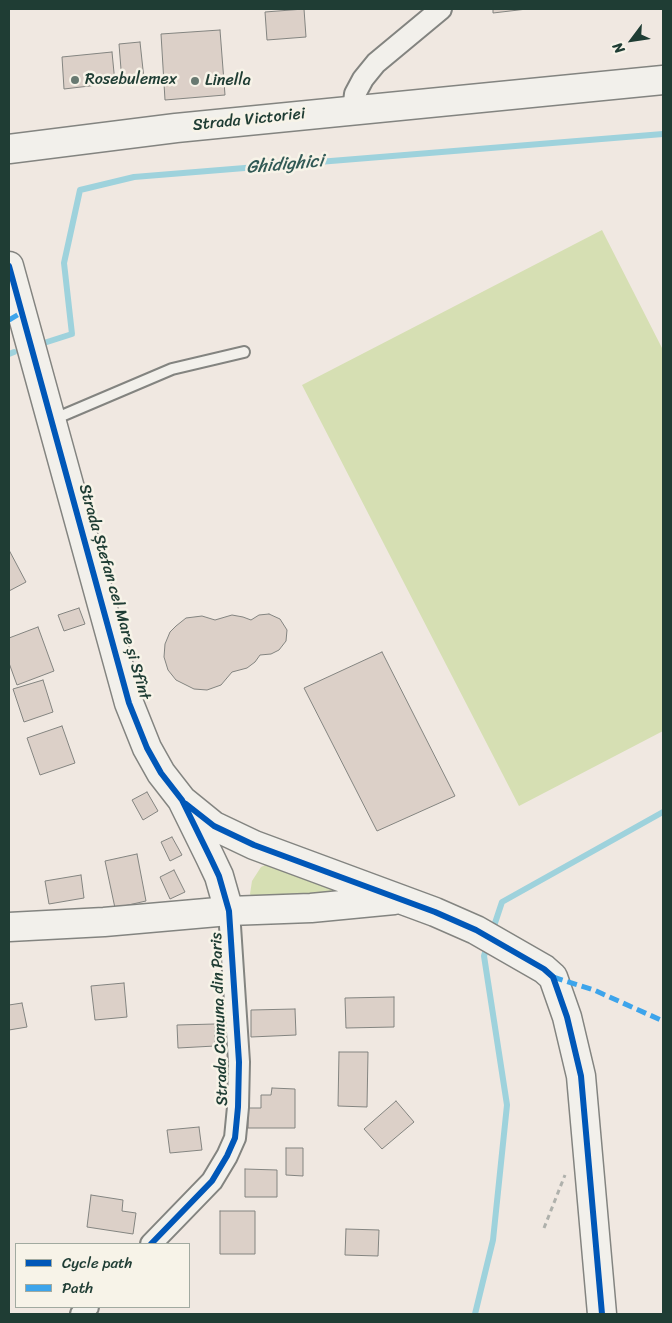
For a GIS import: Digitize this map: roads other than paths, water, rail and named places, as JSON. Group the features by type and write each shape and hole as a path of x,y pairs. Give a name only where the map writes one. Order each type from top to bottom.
{"street":[{"path":"353,110 355,94 363,79 376,63 441,9"},
{"name":"Strada Victoriei","path":"9,149 176,128 663,80"},
{"name":"Strada Ștefan cel Mare și Sfînt","path":"9,266 15,316 51,420 130,703 147,748 161,773 182,800 219,876 229,911"},
{"path":"182,800 214,826 254,845 435,912 491,939 544,970 553,978 567,1017 581,1076 602,1314"},
{"path":"9,927 104,922 229,911 310,908 401,900"},
{"name":"Strada Comuna din Paris","path":"152,1243 212,1181 235,1138 239,1062 229,911"}],"lane":[{"path":"51,420 172,369 244,352"}],"waterway":[{"name":"Ghidighici","path":"47,342 72,334 64,263 80,190 134,177 663,134"},
{"name":"Ghidighici","path":"9,354 14,352"},
{"path":"492,932 502,902 663,812"},
{"path":"475,1314 493,1240 507,1105 484,956 488,943"}],"place":[{"name":"Rosebulemex","path":"75,80"},
{"name":"Linella","path":"195,81"}]}
